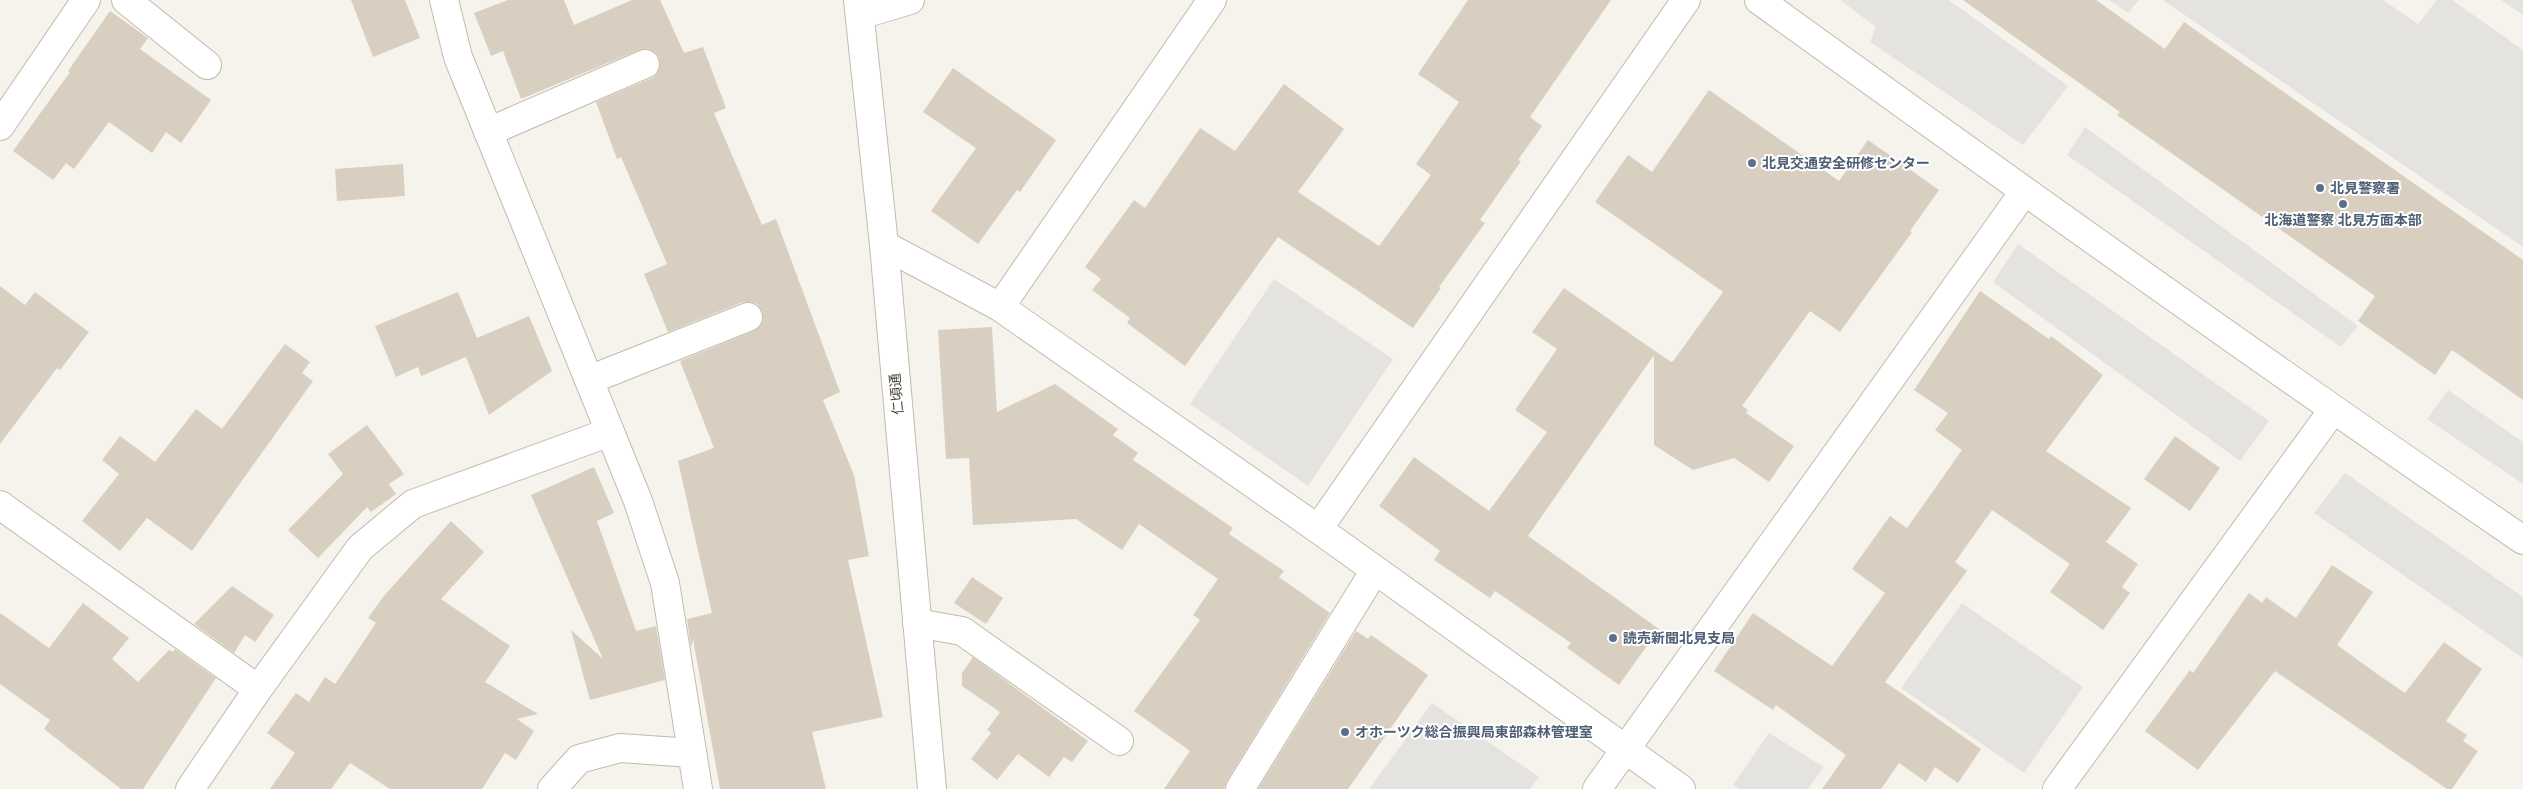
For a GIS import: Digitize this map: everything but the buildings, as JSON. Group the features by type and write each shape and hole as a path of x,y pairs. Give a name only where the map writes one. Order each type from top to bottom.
{"street":[{"path":"0,126 86,0"},
{"path":"126,0 207,65"},
{"path":"444,0 458,57 638,500 665,583 698,789"},
{"path":"859,7 910,0"},
{"path":"1000,307 1212,0"},
{"path":"1318,529 1686,0"},
{"path":"1759,0 2024,192 2332,410 2523,540"},
{"name":"仁頃通","path":"859,7 884,245 932,789"},
{"path":"488,132 645,64"},
{"path":"1597,789 2024,192"},
{"path":"884,245 1000,307 1318,529 1682,789"},
{"path":"589,380 748,317"},
{"path":"2057,789 2332,410"},
{"path":"190,789 258,689 360,548 413,504 610,432"},
{"path":"0,505 258,689"},
{"path":"1240,789 1375,570"},
{"path":"917,623 962,631 1119,741"},
{"path":"552,789 579,759 620,748 692,753"}],"shaded area":[{"path":"1840,0 1949,0 2068,86 2023,145 1870,42 1876,27"},
{"path":"2109,0 2139,0 2128,13"},
{"path":"2163,0 2383,0 2418,24 2437,0 2452,0 2523,50 2523,247"},
{"path":"2501,0 2523,0 2523,15"},
{"path":"2085,127 2358,326 2341,347 2067,155"},
{"path":"2018,244 2269,421 2240,461 1993,282"},
{"path":"1274,279 1393,359 1308,486 1190,404"},
{"path":"2448,390 2523,442 2523,484 2427,419"},
{"path":"2345,473 2523,597 2523,658 2314,513"},
{"path":"1962,603 2083,687 2024,773 1901,688"},
{"path":"1432,703 1539,777 1530,789 1369,789"},
{"path":"1769,733 1824,767 1808,789 1739,789 1733,785"}],"place":[{"name":"北見交通安全研修センター","path":"1752,163"},
{"name":"北見警察署","path":"2320,188"},
{"name":"北海道警察 北見方面本部","path":"2343,204"},
{"name":"読売新聞北見支局","path":"1613,638"},
{"name":"オホーツク総合振興局東部森林管理室","path":"1345,732"}]}
